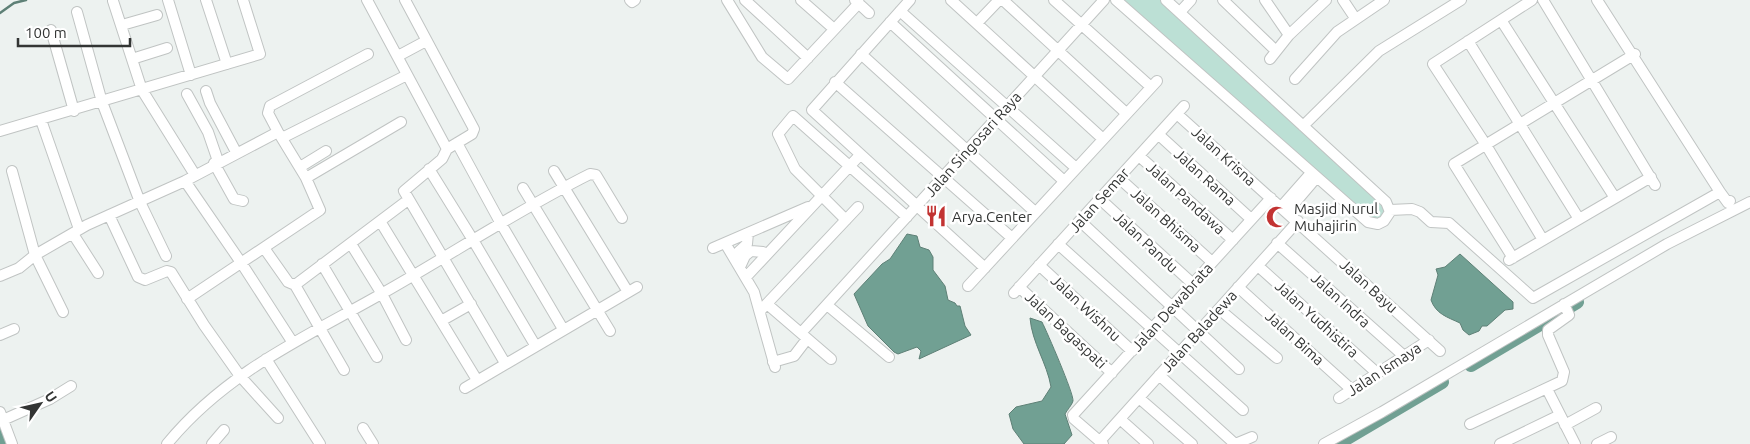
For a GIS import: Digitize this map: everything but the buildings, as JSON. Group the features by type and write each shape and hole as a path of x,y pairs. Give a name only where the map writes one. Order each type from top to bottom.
{"street":[{"path":"168,0 191,76"},
{"path":"206,0 227,64"},
{"path":"0,131 74,111 260,54 243,0"},
{"path":"367,0 447,149"},
{"path":"405,0 474,129 472,134 447,149 442,159 404,189 408,200 505,363"},
{"path":"630,0 632,2 635,0"},
{"path":"727,0 762,57 788,79 834,30 857,2 869,13"},
{"path":"745,0 808,58"},
{"path":"801,0 834,30"},
{"path":"910,0 813,107 813,113 985,268"},
{"path":"950,0 1103,138"},
{"path":"977,23 1001,0 1126,113"},
{"path":"968,286 1154,84 1054,0"},
{"name":"Jalan Singosari Raya","path":"763,307 774,364 794,356 804,336 827,305 1102,0"},
{"path":"1116,0 1370,224 1381,223 1388,216 1390,210 1386,202 1175,5 1191,0"},
{"path":"1223,0 1272,54 1288,35 1314,9 1326,0"},
{"path":"1265,0 1288,35"},
{"path":"1308,0 1314,9"},
{"path":"1343,0 1355,18"},
{"path":"1295,79 1337,32 1384,0"},
{"path":"1301,124 1371,53 1455,0"},
{"path":"1301,124 1379,51 1461,0"},
{"path":"1532,0 1433,64 1486,145 1543,240"},
{"path":"1543,0 1592,80 1653,181 1615,198 1511,259 1454,164 1554,103 1592,80 1634,55"},
{"path":"1597,0 1732,206"},
{"path":"1601,0 1720,192 1732,206"},
{"path":"113,1 142,90 195,175"},
{"path":"900,11 1076,168"},
{"path":"77,12 102,102 140,202 166,256"},
{"path":"122,25 157,15"},
{"path":"1501,20 1615,198"},
{"path":"890,22 1064,180"},
{"path":"51,30 74,111"},
{"path":"398,56 426,41"},
{"path":"1468,41 1579,219"},
{"path":"132,59 167,48"},
{"path":"188,299 320,210 306,178 268,113 270,106 368,54"},
{"path":"861,54 1036,212"},
{"path":"0,276 19,268 35,255 76,231 185,181 236,152 280,135 407,74"},
{"path":"835,82 1012,238"},
{"path":"206,91 210,103 236,152"},
{"path":"188,94 208,132 216,162 234,199 243,201"},
{"name":"Jalan Semar","path":"1016,290 1181,110"},
{"name":"Jalan Krisna","path":"1181,110 1270,198 1284,209"},
{"path":"846,220 795,168 780,138 779,131 791,118 796,117 907,217"},
{"path":"41,120 76,231 98,273"},
{"path":"306,178 402,122"},
{"name":"Jalan Rama","path":"1159,135 1252,219"},
{"path":"457,143 500,222 563,329"},
{"path":"300,167 326,151"},
{"path":"746,277 860,155"},
{"name":"Jalan Pandawa","path":"1139,156 1233,240"},
{"path":"428,170 473,240 535,345"},
{"path":"12,171 35,255 63,312"},
{"path":"465,388 632,289 554,171"},
{"path":"167,444 202,405 266,359 382,294 500,222 564,188 594,174 622,218"},
{"path":"1284,209 1314,176"},
{"name":"Jalan Bhisma","path":"1119,178 1212,262"},
{"path":"185,181 242,264 292,343"},
{"path":"523,188 610,331"},
{"path":"1390,210 1412,209 1420,212 1431,222 1448,223 1533,298 1720,192"},
{"name":"Jalan Dewabrata","path":"1101,443 1073,416 1270,198"},
{"name":"Jalan Pandu","path":"1100,199 1193,284"},
{"path":"295,285 408,200"},
{"path":"1324,444 1567,308 1666,244 1732,206 1750,202"},
{"path":"713,248 813,205"},
{"path":"763,307 858,207"},
{"name":"Jalan Bayu","path":"1284,209 1440,351"},
{"path":"109,215 138,278 145,280 170,271 240,376 278,418"},
{"path":"783,218 784,224 791,229"},
{"path":"380,221 477,380"},
{"path":"1080,221 1239,369"},
{"name":"Jalan Baladewa","path":"1101,443 1198,331 1298,221"},
{"path":"733,256 747,244 748,233"},
{"path":"725,243 763,307 804,336 831,359"},
{"name":"Jalan Indra","path":"1277,243 1404,356"},
{"path":"350,244 382,294 406,340"},
{"path":"1058,244 1178,354 1243,410"},
{"path":"264,248 288,282 295,285 344,370"},
{"path":"740,267 745,256 751,251 763,252 765,256"},
{"path":"322,264 377,357"},
{"name":"Jalan Wishnu","path":"1039,265 1132,351"},
{"name":"Jalan Yudhistira","path":"1258,266 1377,374"},
{"name":"Jalan Bima","path":"1238,287 1352,390"},
{"name":"Jalan Bagaspati","path":"1016,290 1112,373"},
{"path":"441,321 471,304"},
{"path":"827,305 889,356"},
{"path":"1470,424 1562,381 1565,377 1548,335 1548,330 1565,319 1567,308"},
{"path":"1219,309 1276,358"},
{"path":"0,336 14,329"},
{"name":"Jalan Ismaya","path":"1339,398 1429,340"},
{"path":"266,359 320,444"},
{"path":"1159,375 1235,444 1252,437"},
{"path":"12,444 2,416 50,399 70,386"},
{"path":"1547,389 1574,444"},
{"path":"1139,398 1192,444"},
{"path":"1565,425 1596,408"},
{"path":"1500,444 1560,415"},
{"path":"1120,419 1148,444"},
{"path":"362,428 373,444"},
{"path":"212,444 224,430"},
{"path":"1597,444 1611,437"}],"shaded area":[{"path":"1116,0 1166,0 1390,207 1378,224"},
{"path":"907,234 917,236 920,247 929,250 933,257 933,270 945,286 948,300 960,306 965,326 971,335 919,359 921,351 917,347 898,354 868,326 854,294 882,264 890,259"},
{"path":"1460,254 1513,302 1513,309 1505,310 1487,326 1482,326 1479,331 1469,335 1463,330 1460,323 1439,312 1431,300 1438,275 1436,269 1445,267"},
{"path":"1030,318 1042,322 1072,396 1073,401 1065,414 1072,435 1064,444 1024,444 1013,429 1009,414 1016,407 1042,401 1051,387 1031,327"}],"waterway":[{"path":"0,13 14,3 26,0"},
{"path":"1471,365 1577,302"},
{"path":"1337,444 1442,382"},
{"path":"0,432 5,444"}],"place":[{"name":"Arya.Center","path":"936,216"},
{"name":"Masjid Nurul Muhajirin","path":"1277,217"}]}
